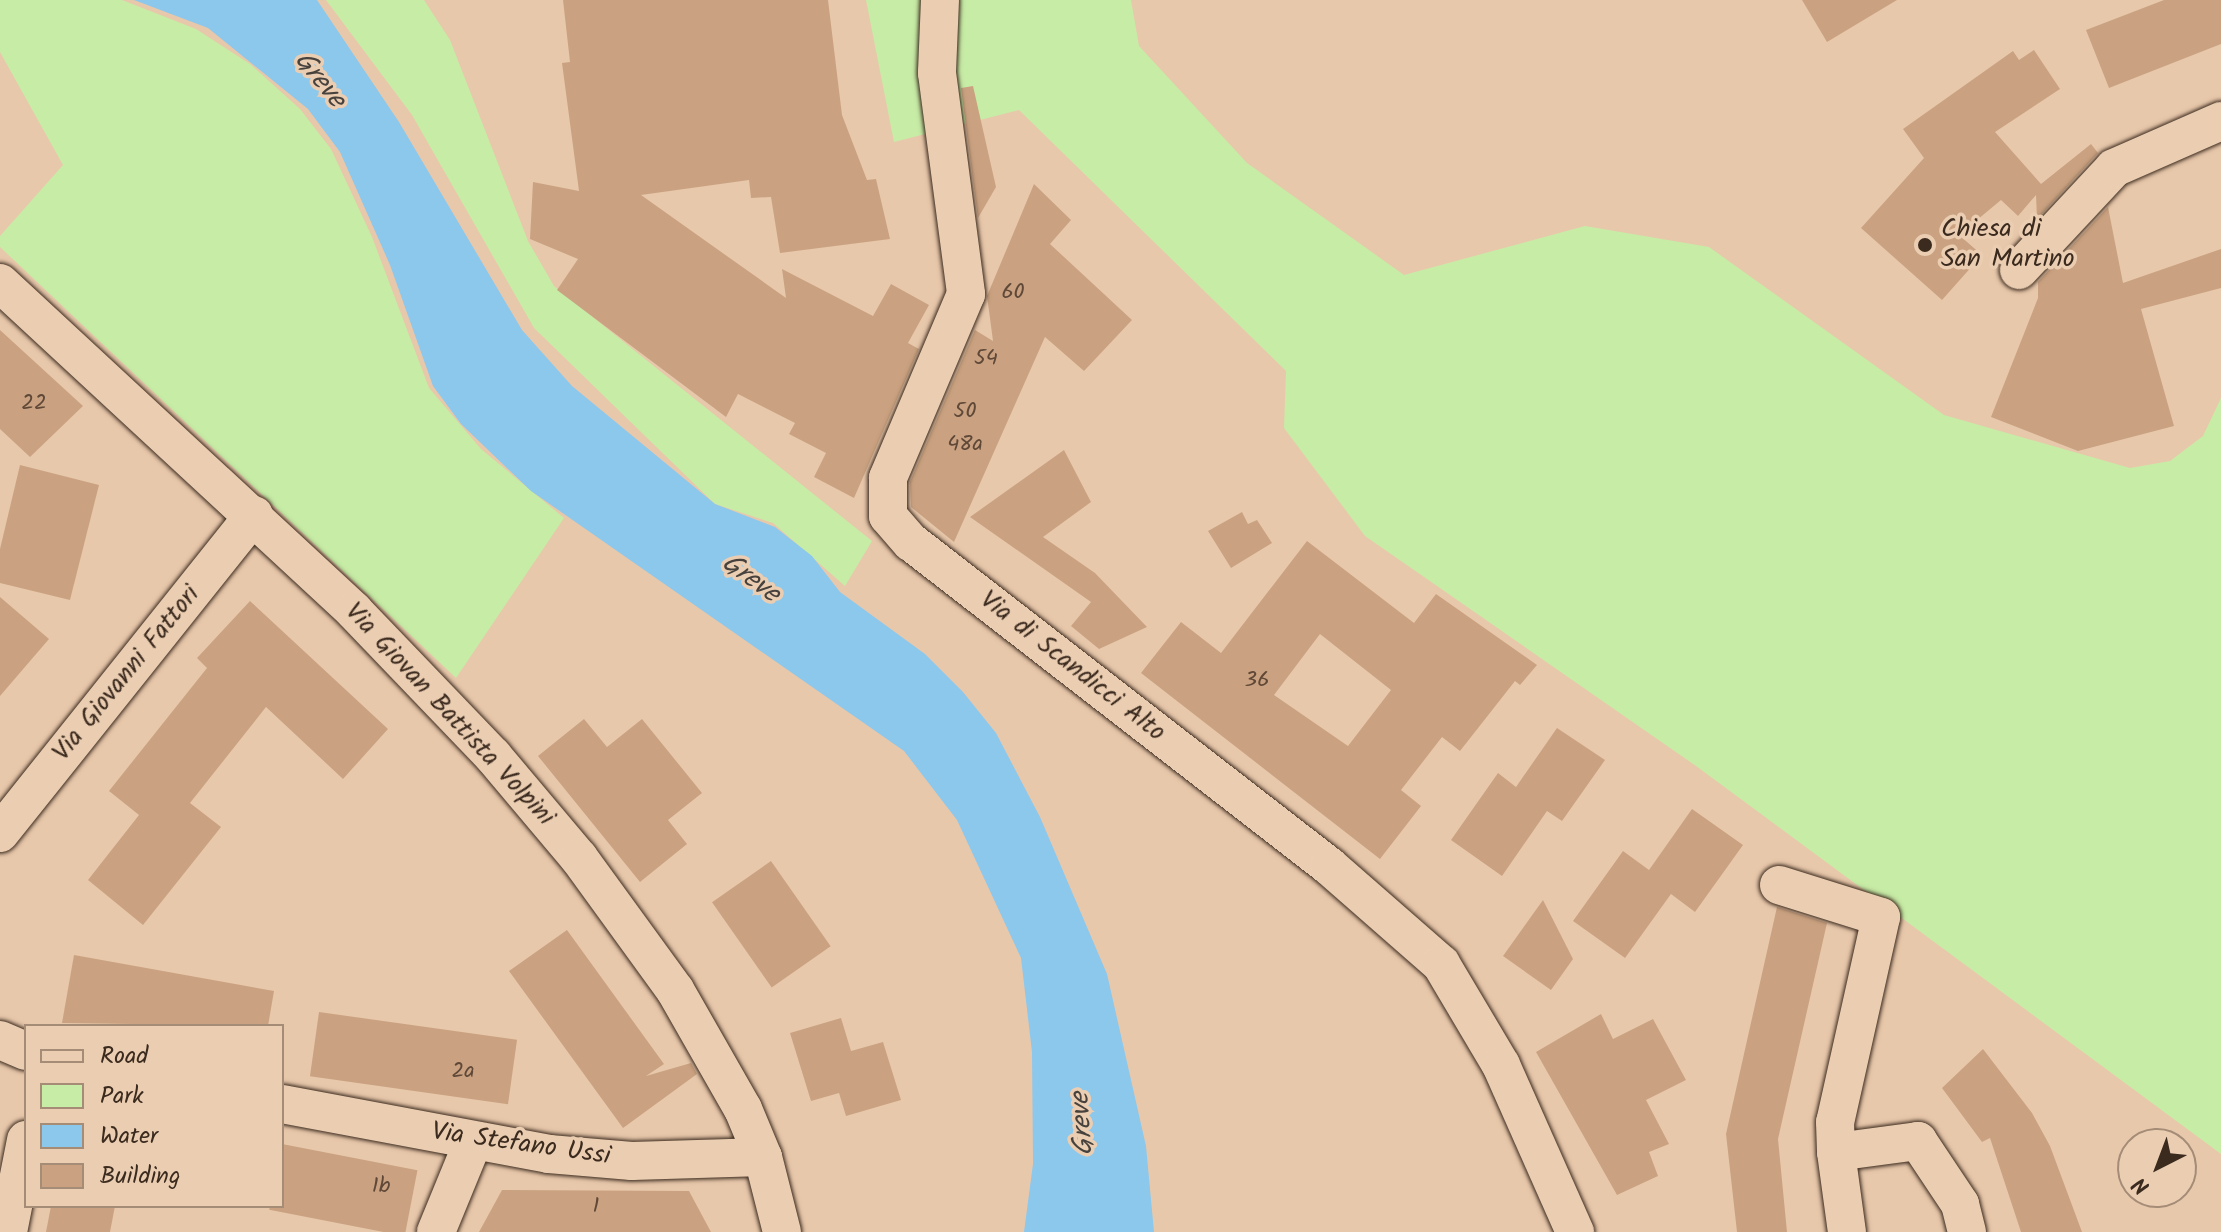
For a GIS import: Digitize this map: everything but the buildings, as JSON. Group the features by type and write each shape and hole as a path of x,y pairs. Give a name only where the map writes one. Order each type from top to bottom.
{"street":[{"name":"Via di Scandicci Alto","path":"940,0 937,73 966,294 888,478 888,516 911,542 1329,866 1441,964 1501,1065 1575,1232"},
{"path":"2019,270 2114,168 2221,121"},
{"name":"Via Giovan Battista Volpini","path":"0,283 254,515 493,756 579,858 675,990 743,1109 763,1157 782,1232"},
{"name":"Via Giovanni Fattori","path":"0,833 254,515"},
{"path":"1779,885 1881,917 1835,1122 1847,1232"},
{"path":"0,1040 24,1050"},
{"name":"Via Stefano Ussi","path":"284,1104 473,1142 632,1161 763,1157"},
{"path":"1836,1152 1918,1141 1960,1204 1967,1232"},
{"path":"436,1232 473,1142"},
{"path":"8,1232 24,1150"}],"green space":[{"path":"0,0 122,0 196,29 250,64 300,109 331,149 372,237 429,388 481,449 564,518 456,678 0,247 0,236 63,165 0,52"},
{"path":"326,0 424,0 450,40 528,241 554,286 872,541 845,586 773,523 715,504 534,328 412,115"},
{"path":"866,0 1131,0 1139,46 1247,163 1404,275 1585,226 1709,247 1944,415 2130,468 2170,461 2203,436 2221,398 2221,1154 2197,1136 2197,1128 2186,1128 1696,766 1365,536 1284,428 1286,371 1019,110 894,142"}],"water":[{"name":"Greve","path":"134,0 317,0 399,122 522,330 572,386 715,504 775,527 812,556 840,592 925,654 963,692 996,733 1040,817 1107,974 1146,1146 1154,1232 1024,1232 1033,1164 1032,1052 1021,958 957,820 904,751 531,491 461,424 433,386 390,265 340,152 308,109 208,28"}],"place":[{"name":"Chiesa di San Martino","path":"1925,245"}]}
